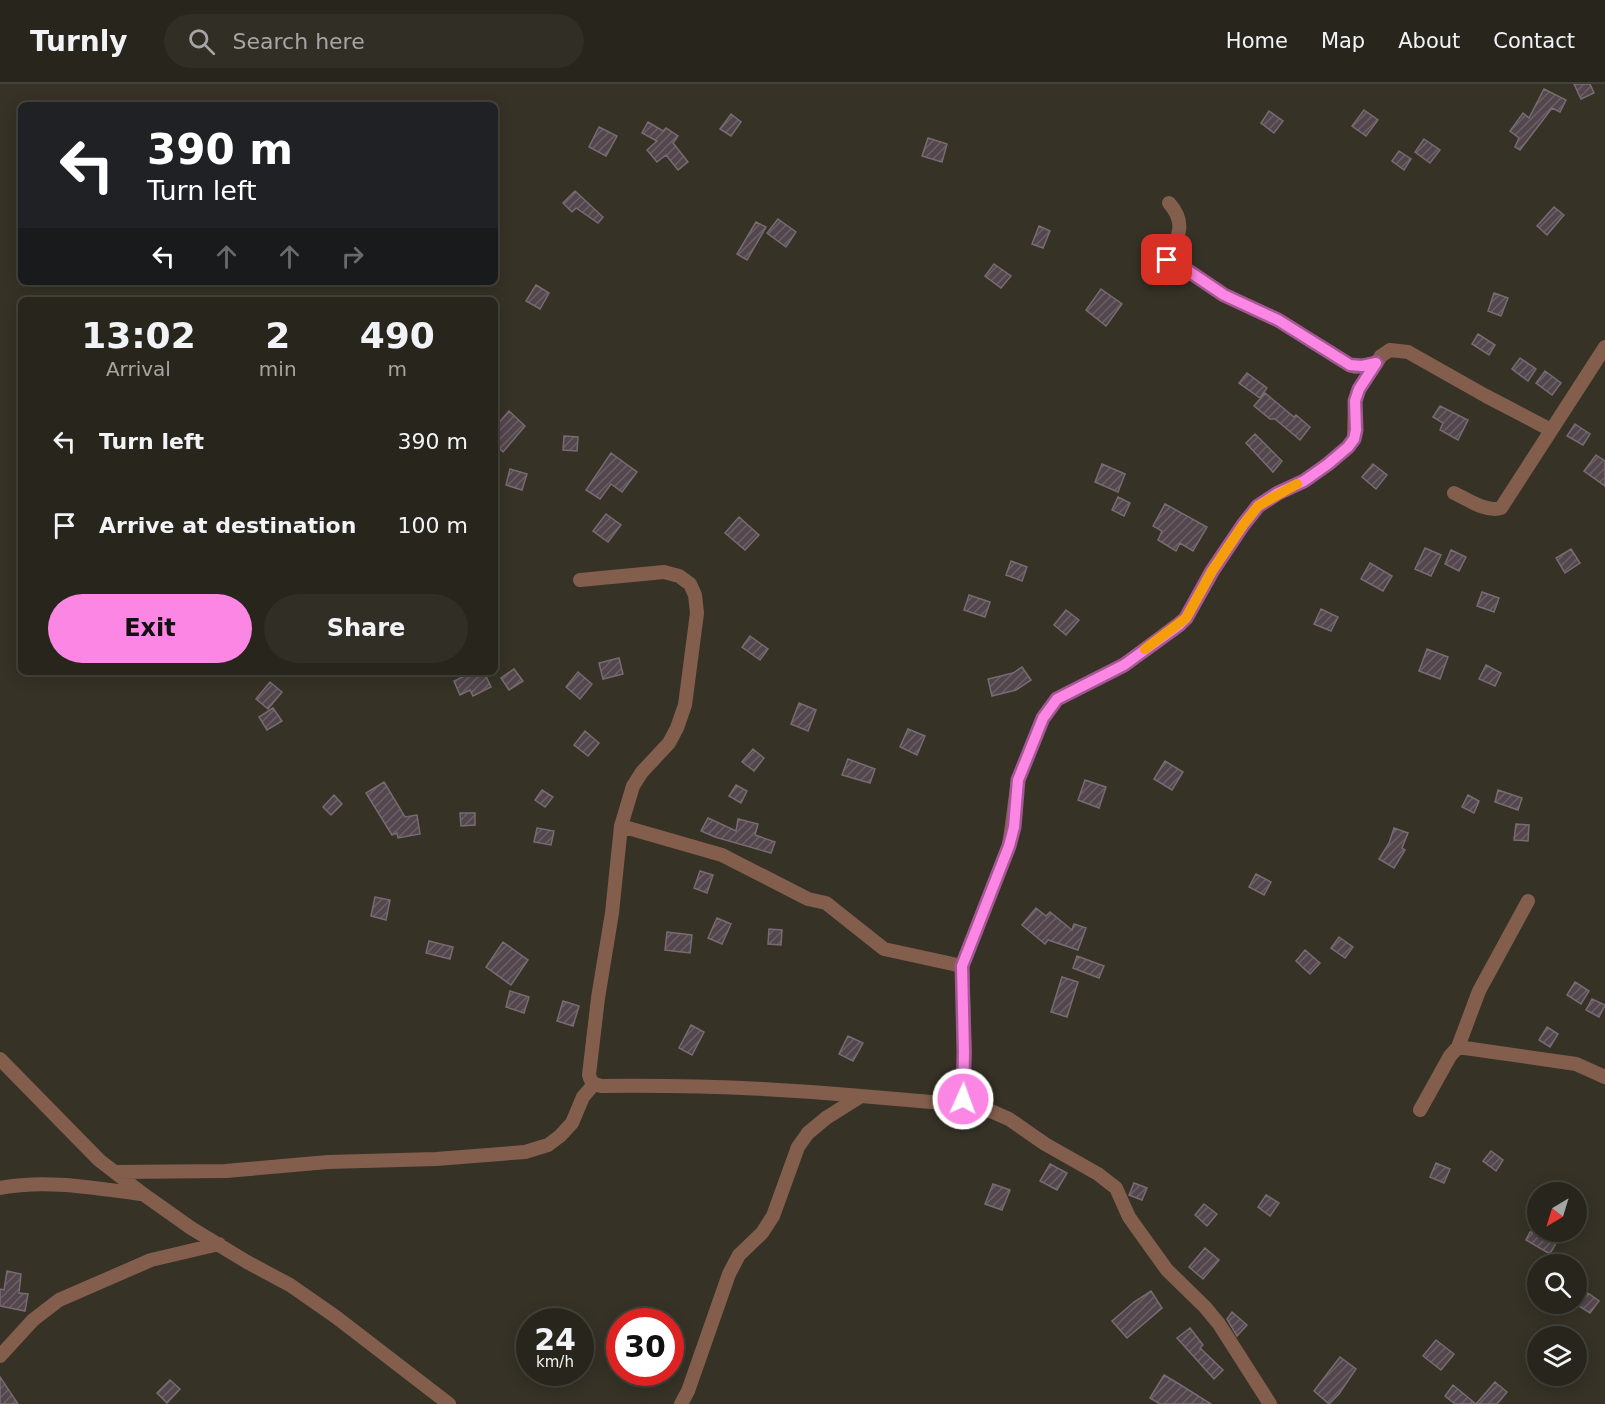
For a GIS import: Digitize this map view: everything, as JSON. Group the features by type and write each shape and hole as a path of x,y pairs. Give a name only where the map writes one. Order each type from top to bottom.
{"street":[{"path":"1169,204 1179,219 1180,233 1167,260 1169,265 1187,270 1224,295 1278,320 1350,365 1362,366 1376,363"},
{"path":"1454,493 1487,508 1496,510 1501,508 1605,347"},
{"path":"963,1099 962,966 1009,846 1014,827 1018,780 1043,718 1057,699 1124,665 1186,618 1212,571 1258,506 1278,493 1304,481 1348,447 1354,439 1356,430 1355,401 1359,389 1381,356 1390,350 1408,352 1551,430"},
{"path":"580,580 664,572 679,576 690,584 695,595 697,613 682,713 677,728 669,743 642,772 633,786 621,826 612,913 598,998 589,1075 594,1084 601,1086 702,1085 797,1090 932,1102 963,1099 1009,1119 1045,1144 1098,1174 1116,1188 1129,1217 1145,1242 1167,1270 1219,1324 1270,1404"},
{"path":"621,826 722,855 808,899 826,903 884,949 962,966"},
{"path":"1420,1110 1450,1056 1458,1047 1479,991 1528,901"},
{"path":"1458,1047 1576,1064 1605,1077"},
{"path":"0,1059 99,1160 143,1194 219,1244 290,1285 336,1317 449,1404"},
{"path":"115,1172 226,1171 328,1162 436,1159 525,1152 548,1145 560,1136 572,1123 583,1097 594,1084"},
{"path":"681,1404 688,1391 729,1274 739,1255 762,1233 773,1216 798,1147 808,1133 826,1118 861,1096"},
{"path":"0,1188 21,1184 81,1186 143,1194"},
{"path":"0,1356 33,1320 59,1300 151,1260 219,1244"}],"building":[{"path":"1574,84 1590,84 1594,93 1581,99"},
{"path":"1544,89 1566,100 1560,112 1552,108 1520,150 1515,147 1519,138 1510,131 1523,113 1529,118"},
{"path":"1364,110 1378,120 1366,136 1352,126"},
{"path":"1269,111 1283,121 1274,133 1261,123"},
{"path":"731,114 741,122 731,136 720,129"},
{"path":"648,122 663,131 666,128 678,136 673,143 688,162 678,170 666,155 657,162 647,150 657,141 642,133"},
{"path":"599,127 617,136 606,156 589,147"},
{"path":"928,138 947,144 942,162 922,156"},
{"path":"1424,139 1440,150 1430,163 1415,152"},
{"path":"1399,151 1411,159 1404,170 1392,161"},
{"path":"575,191 603,217 598,223 576,208 572,212 563,203"},
{"path":"1554,207 1564,215 1547,235 1537,226"},
{"path":"778,219 796,232 786,247 767,233"},
{"path":"756,222 766,227 747,260 737,254"},
{"path":"1039,226 1050,231 1043,248 1032,244"},
{"path":"994,264 1011,276 1001,288 985,276"},
{"path":"536,285 549,293 540,309 526,301"},
{"path":"1101,289 1122,304 1106,326 1086,310"},
{"path":"1494,293 1508,298 1501,316 1488,311"},
{"path":"1478,334 1495,345 1489,355 1472,344"},
{"path":"1520,358 1536,369 1528,381 1512,369"},
{"path":"1545,371 1561,383 1552,395 1536,383"},
{"path":"1247,373 1267,388 1260,398 1239,383"},
{"path":"1265,393 1310,427 1300,440 1275,419 1270,419 1254,406"},
{"path":"1440,406 1468,420 1458,440 1440,430 1443,423 1433,417"},
{"path":"509,411 525,426 503,452 498,447 498,424"},
{"path":"1575,424 1590,434 1583,445 1567,436"},
{"path":"1255,434 1282,461 1273,472 1246,443"},
{"path":"564,436 578,437 577,451 563,450"},
{"path":"611,453 637,472 622,492 611,484 600,499 586,490"},
{"path":"1596,455 1605,461 1605,486 1584,471"},
{"path":"1102,464 1125,474 1118,492 1095,482"},
{"path":"1373,464 1387,475 1376,489 1362,477"},
{"path":"510,469 527,474 522,490 506,485"},
{"path":"1118,497 1130,503 1124,516 1112,510"},
{"path":"1165,504 1207,527 1193,551 1180,543 1176,551 1158,540 1162,531 1153,526"},
{"path":"606,514 621,525 608,542 593,531"},
{"path":"739,517 759,535 745,550 725,533"},
{"path":"1425,548 1441,555 1431,576 1415,569"},
{"path":"1571,549 1580,563 1565,573 1556,558"},
{"path":"1451,550 1466,557 1459,571 1445,564"},
{"path":"1011,561 1027,567 1022,581 1006,575"},
{"path":"1370,563 1392,576 1383,591 1361,579"},
{"path":"1482,592 1499,598 1494,612 1477,606"},
{"path":"969,595 990,602 985,617 964,610"},
{"path":"1321,609 1338,617 1331,631 1314,624"},
{"path":"1066,610 1079,620 1066,635 1054,625"},
{"path":"750,636 768,649 760,660 742,647"},
{"path":"1427,649 1448,657 1440,679 1419,671"},
{"path":"619,658 623,674 603,679 599,663"},
{"path":"1486,665 1501,673 1495,686 1479,679"},
{"path":"1022,667 1031,680 1016,690 992,696 988,679 1013,673"},
{"path":"514,669 523,681 509,690 501,678"},
{"path":"578,672 592,684 580,699 566,687"},
{"path":"467,675 485,675 491,687 473,696 470,690 460,695 454,681"},
{"path":"270,682 282,692 268,709 256,699"},
{"path":"799,703 816,710 808,731 791,724"},
{"path":"273,708 282,721 267,730 259,717"},
{"path":"908,729 925,736 917,755 900,747"},
{"path":"585,731 599,743 588,756 574,745"},
{"path":"753,749 764,758 754,771 742,762"},
{"path":"848,759 875,769 870,783 842,775"},
{"path":"1165,761 1183,772 1172,790 1154,779"},
{"path":"1085,780 1106,787 1099,808 1078,800"},
{"path":"384,782 405,817 417,815 420,834 398,838 397,833 392,835 366,793"},
{"path":"736,785 747,791 741,803 729,796"},
{"path":"542,790 553,797 545,807 535,800"},
{"path":"1498,790 1522,798 1518,810 1495,802"},
{"path":"334,795 342,804 331,815 323,807"},
{"path":"1468,795 1479,801 1474,813 1462,807"},
{"path":"460,813 475,813 475,825 461,826"},
{"path":"708,818 736,831 738,819 758,824 755,835 775,842 771,853 701,831"},
{"path":"1516,824 1529,825 1528,841 1514,840"},
{"path":"537,828 554,831 551,845 534,842"},
{"path":"1394,828 1408,833 1402,848 1405,850 1394,868 1379,859 1389,843"},
{"path":"700,871 713,875 707,893 694,888"},
{"path":"1256,874 1271,882 1264,895 1249,887"},
{"path":"375,897 390,900 386,920 371,916"},
{"path":"1036,908 1046,916 1050,912 1072,930 1074,924 1086,928 1078,950 1048,940 1045,944 1022,925"},
{"path":"717,918 731,924 722,944 708,938"},
{"path":"769,929 782,930 781,945 768,944"},
{"path":"667,932 692,935 690,953 665,950"},
{"path":"1339,937 1353,947 1345,958 1331,948"},
{"path":"429,941 453,947 450,959 426,953"},
{"path":"503,942 528,960 511,985 486,967"},
{"path":"1305,950 1320,963 1310,974 1296,961"},
{"path":"1077,956 1104,966 1099,978 1073,968"},
{"path":"1062,977 1078,982 1067,1017 1051,1012"},
{"path":"1575,982 1589,991 1581,1004 1567,995"},
{"path":"510,991 529,997 524,1013 506,1007"},
{"path":"1592,999 1605,1005 1599,1017 1586,1010"},
{"path":"563,1001 579,1006 573,1026 557,1021"},
{"path":"691,1025 704,1032 692,1055 679,1048"},
{"path":"1547,1027 1558,1034 1550,1047 1539,1040"},
{"path":"848,1036 863,1043 853,1061 839,1054"},
{"path":"1491,1151 1503,1160 1496,1171 1483,1161"},
{"path":"1436,1163 1450,1169 1444,1183 1430,1177"},
{"path":"1050,1164 1067,1173 1057,1190 1040,1181"},
{"path":"1134,1183 1147,1188 1142,1200 1129,1195"},
{"path":"993,1184 1010,1190 1002,1210 985,1204"},
{"path":"1266,1195 1279,1203 1270,1216 1258,1207"},
{"path":"1204,1204 1217,1214 1207,1226 1195,1215"},
{"path":"1529,1242 1557,1242 1550,1254"},
{"path":"1205,1248 1219,1260 1203,1279 1189,1267"},
{"path":"7,1271 21,1274 19,1293 28,1294 25,1311 0,1306 0,1289 4,1290"},
{"path":"1151,1291 1162,1308 1127,1338 1112,1321"},
{"path":"1587,1294 1599,1301 1590,1313 1587,1311"},
{"path":"1232,1312 1247,1325 1237,1336 1227,1319"},
{"path":"1190,1328 1203,1345 1200,1348 1223,1370 1214,1379 1177,1338"},
{"path":"1436,1340 1454,1354 1441,1370 1423,1356"},
{"path":"1340,1357 1356,1369 1339,1394 1329,1404 1314,1391"},
{"path":"1164,1375 1211,1404 1160,1404 1150,1398"},
{"path":"0,1377 18,1404 0,1404"},
{"path":"170,1380 180,1389 167,1403 157,1393"},
{"path":"1495,1382 1507,1392 1497,1404 1476,1404"},
{"path":"1453,1385 1476,1404 1455,1404 1445,1396"}],"slow traffic":[{"path":"1145,649 1186,618 1212,571 1258,506 1297,484"}],"route":[{"path":"963,1099 962,966 1009,846 1014,827 1018,780 1043,718 1057,699 1124,665 1179,625 1186,618 1212,571 1258,506 1278,493 1304,481 1348,447 1354,439 1356,430 1355,401 1359,389 1376,363 1356,367 1350,365 1278,320 1224,295 1187,270 1169,265 1167,260"}]}
